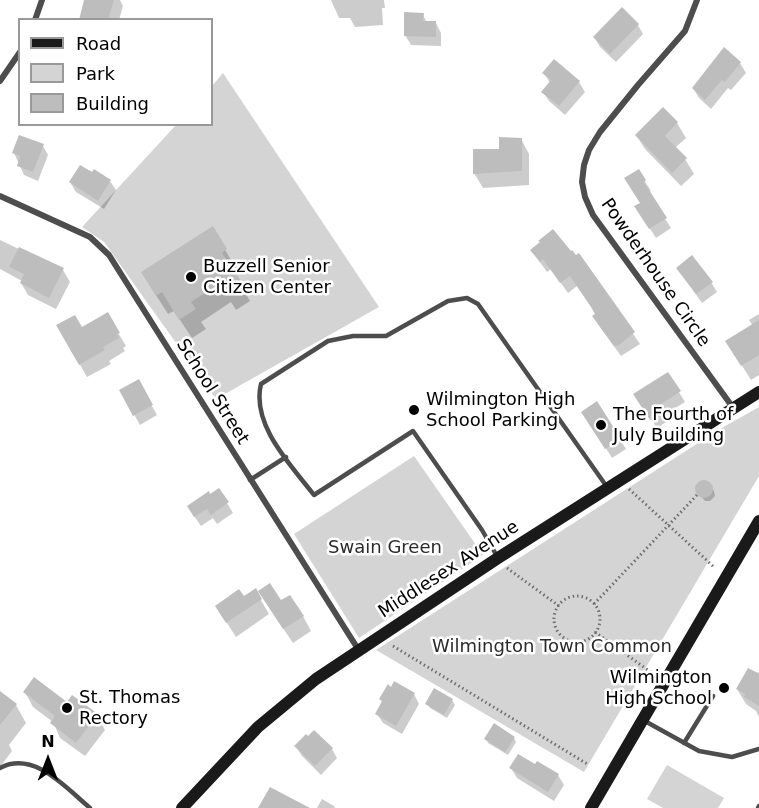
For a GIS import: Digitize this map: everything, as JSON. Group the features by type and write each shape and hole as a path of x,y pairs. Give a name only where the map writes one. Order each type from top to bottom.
{"street":[{"path":"36,18 42,0"},
{"name":"Powderhouse Circle","path":"697,0 686,31 632,93 594,142 584,165 582,182 585,197 593,215 734,409"},
{"path":"0,81 18,55"},
{"name":"School Street","path":"0,196 90,237 109,255 358,649"},
{"name":"Middlesex Avenue","path":"182,808 271,715 308,685 358,649 502,562 609,489 759,392"},
{"path":"591,808 759,521"}],"lane":[{"path":"502,562 413,431 314,495 275,442 265,422 260,395 261,384 264,380 328,341 353,336 386,336 448,301 467,298 478,304 609,489"},
{"path":"250,480 286,457"},
{"path":"684,743 712,696"},
{"path":"643,720 699,751 732,757 759,749"},
{"path":"0,768 15,763 34,765 90,808"}],"path":[{"path":"628,488 714,567"},
{"path":"594,604 698,495"},
{"path":"502,562 559,606"},
{"path":"568,598 585,598 594,604 600,616 599,624 595,632 586,640 572,641 558,631 555,614 559,606 568,598"},
{"path":"595,632 652,673"},
{"path":"388,643 589,765"}],"green space":[{"path":"223,73 379,307 216,399 104,242 82,227 175,126 213,126 213,85"},
{"name":"Wilmington Town Common","path":"759,407 759,476 584,772 376,650 720,429"},
{"name":"Swain Green","path":"414,456 483,555 359,638 294,534"},
{"path":"667,765 724,798 718,808 663,808 647,799"}],"building":[{"path":"84,0 114,0 109,18 80,18"},
{"path":"622,7 639,24 610,54 593,37"},
{"path":"404,12 424,13 423,21 436,21 436,37 404,36"},
{"path":"724,47 741,62 725,82 722,80 705,100 692,88"},
{"path":"554,59 580,81 559,106 541,92 551,80 542,73"},
{"path":"663,107 678,122 665,136 687,158 672,173 635,135"},
{"path":"19,135 44,144 33,172 17,166 20,156 12,153"},
{"path":"499,137 522,138 522,171 473,174 473,149 499,149"},
{"path":"80,165 92,172 94,169 111,180 98,201 69,182"},
{"path":"639,169 646,180 644,182 667,218 649,229 634,206 640,203 624,178"},
{"name":"Buzzell Senior Citizen Center","path":"213,226 227,249 222,253 241,281 224,292 219,284 191,302 196,309 179,320 162,292 156,296 141,272"},
{"path":"553,229 571,251 576,255 579,253 635,332 619,345 614,346 592,316 595,314 570,276 560,283 543,259 540,262 530,250"},
{"path":"19,247 64,268 49,298 20,283 24,274 9,267"},
{"path":"692,255 713,282 696,294 676,268"},
{"path":"108,312 120,333 117,334 119,338 103,347 105,350 79,365 56,325 75,315 82,327"},
{"path":"759,320 759,355 741,366 725,341"},
{"path":"668,372 681,391 658,406 662,412 650,420 633,394"},
{"path":"139,379 153,405 133,416 119,390"},
{"name":"The Fourth of July Building","path":"597,401 621,439 605,449 581,412"},
{"path":"704,480 710,483 713,489 710,495 704,498 698,495 695,489 698,483"},
{"path":"219,488 229,502 211,515 207,509 194,517 187,506 209,491 210,494"},
{"path":"270,583 281,600 290,595 304,616 283,629 258,591"},
{"path":"256,588 262,599 226,623 215,606 239,589 244,596"},
{"path":"748,668 758,673 759,671 759,706 736,689"},
{"name":"St. Thomas Rectory","path":"34,677 67,702 72,695 98,714 76,743 50,723 55,716 23,692"},
{"path":"394,681 415,693 396,726 375,714 382,701 379,699 388,684 391,687"},
{"path":"434,688 453,699 444,715 425,704"},
{"path":"0,691 17,704 0,725"},
{"path":"494,723 515,737 505,752 484,739"},
{"path":"314,730 333,748 315,766 294,746 306,734 308,736"},
{"path":"518,754 535,764 537,761 559,774 548,792 509,768"},
{"path":"270,787 310,808 258,808"}],"place":[{"name":"Buzzell Senior Citizen Center","path":"191,277"},
{"name":"Wilmington High School Parking","path":"414,410"},
{"name":"The Fourth of July Building","path":"601,425"},
{"name":"Wilmington High School","path":"724,688"},
{"name":"St. Thomas Rectory","path":"67,708"}]}
